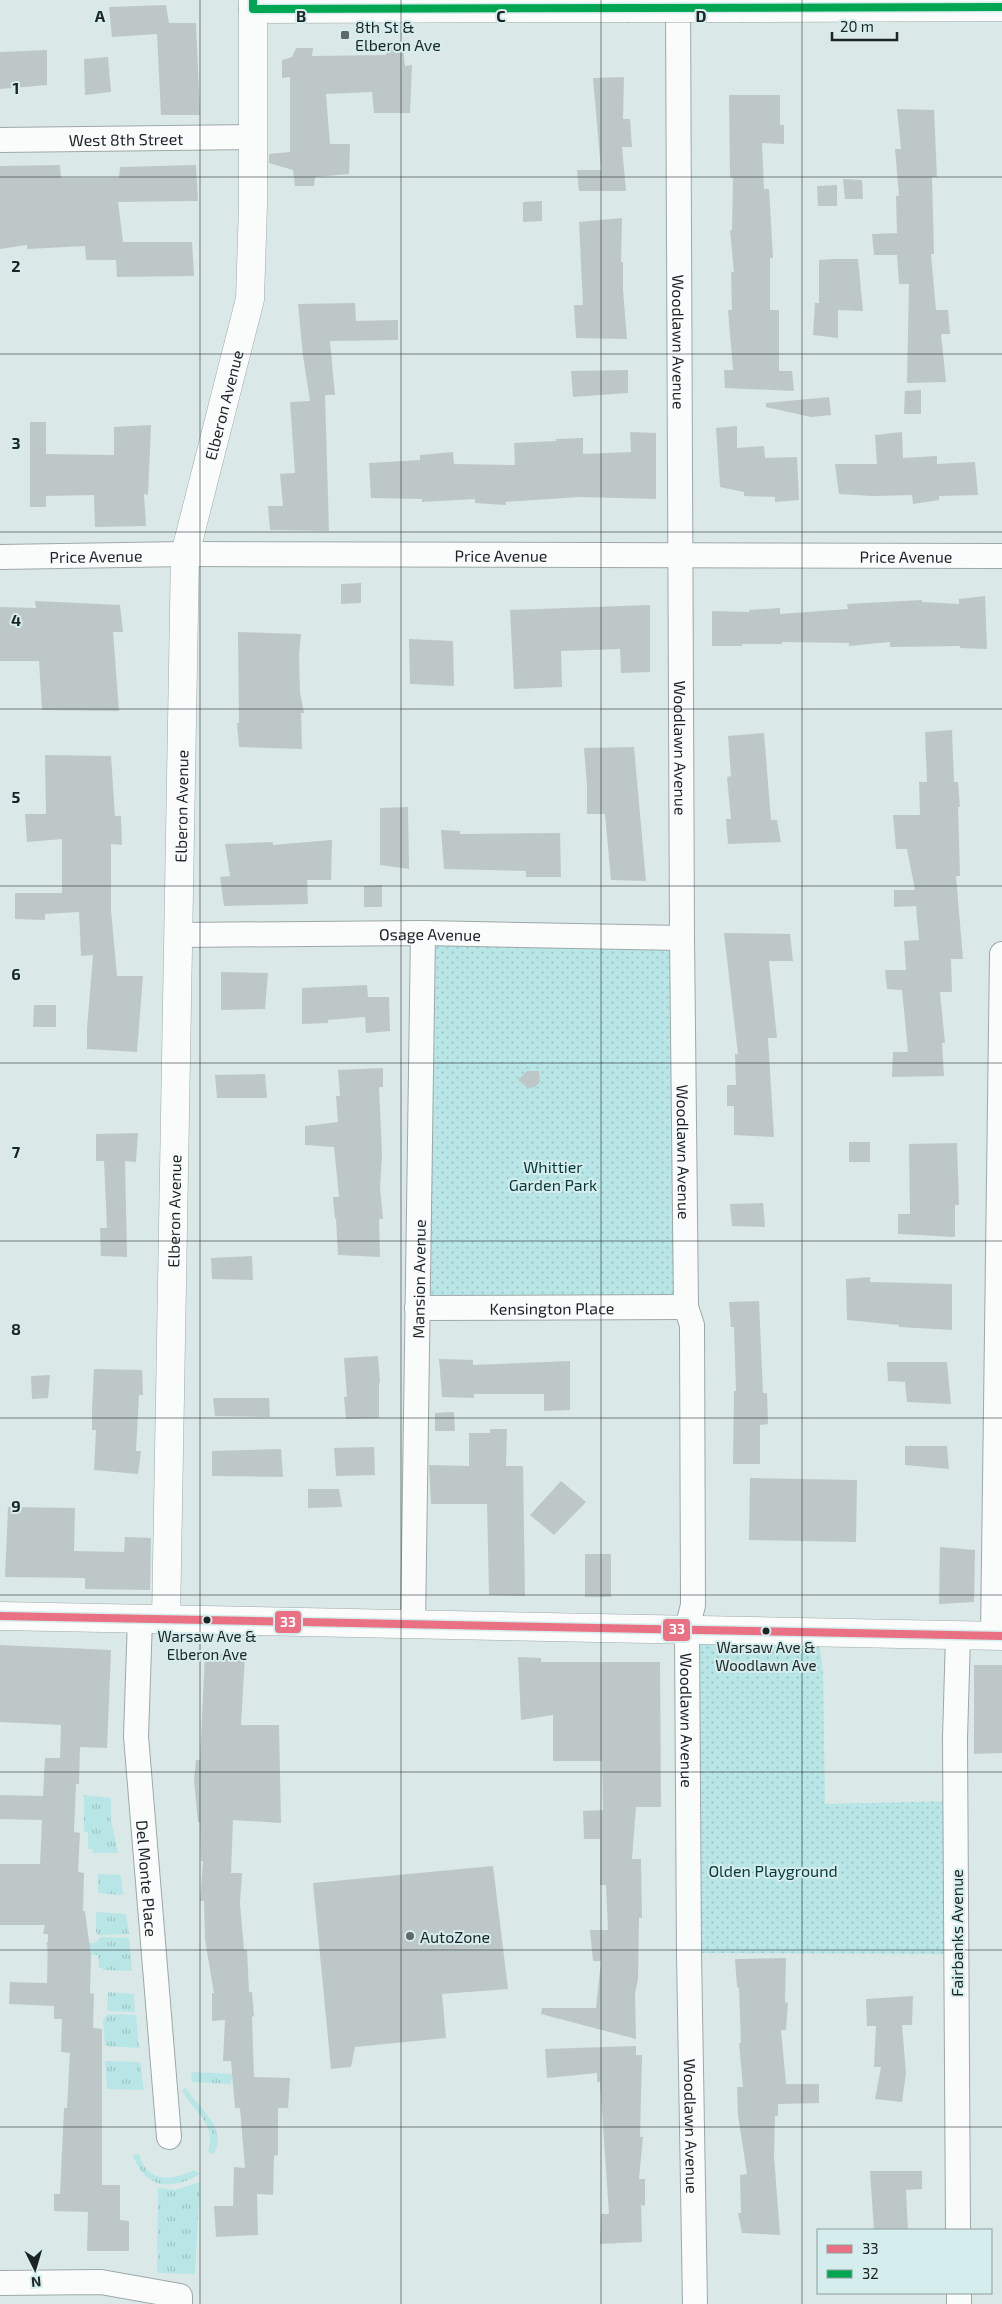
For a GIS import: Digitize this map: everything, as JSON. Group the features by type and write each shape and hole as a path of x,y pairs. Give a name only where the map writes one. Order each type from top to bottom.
{"street":[{"name":"Woodlawn Avenue","path":"678,0 682,555 682,938 686,1307 692,1325 693,1605 687,1629 689,1954 695,2304"},
{"path":"253,4 627,8 1002,7"},
{"name":"Elberon Avenue","path":"153,1620 179,935 185,554 250,300 253,137 251,50 253,4"},
{"name":"West 8th Street","path":"0,140 253,137"},
{"name":"Price Avenue","path":"0,557 185,554 1002,556"},
{"name":"Osage Avenue","path":"179,935 423,933 682,938"},
{"name":"Mansion Avenue","path":"412,1625 423,933"},
{"path":"0,1616 998,1636 1002,954"},
{"name":"Kensington Place","path":"417,1308 686,1307"},
{"name":"Del Monte Place","path":"153,1620 136,1736 169,2137"},
{"name":"Fairbanks Avenue","path":"958,1636 955,1738 958,2229"},
{"path":"0,2283 100,2282 180,2300"}],"green space":[{"name":"Whittier Garden Park","path":"423,933 682,938 686,1307 417,1308"},
{"name":"Olden Playground","path":"687,1629 818,1633 823,1673 825,1804 955,1801 956,1954 689,1953"},
{"path":"84,1795 111,1798 111,1820 118,1853 93,1853 93,1849 88,1849 88,1832 84,1832"},
{"path":"98,1874 121,1875 123,1895 98,1893"},
{"path":"96,1912 126,1914 129,1934 98,1935 96,1932"},
{"path":"101,1937 129,1938 132,1971 103,1970 103,1968 99,1968 98,1955 47,1952 46,1942 95,1943"},
{"path":"108,1992 134,1994 135,2012 107,2011"},
{"path":"108,2014 136,2015 139,2048 105,2046 103,2020"},
{"path":"105,2061 140,2062 144,2090 107,2089"},
{"path":"191,2072 234,2074 230,2084 192,2082"},
{"path":"186,2088 210,2118 214,2127 217,2135 217,2144 214,2154 208,2152 210,2141 207,2125 182,2090"},
{"path":"139,2154 143,2164 155,2175 169,2178 195,2170 200,2174 179,2183 160,2184 144,2175 133,2155"},
{"path":"200,2182 195,2274 157,2273 158,2188 175,2190"}],"building":[{"path":"166,5 169,23 196,23 200,115 161,115 157,34 112,37 109,7"},
{"path":"388,46 403,48 405,66 412,65 410,113 374,113 372,92 326,94 330,144 350,144 349,174 315,177 314,186 295,186 293,170 269,163 269,154 290,152 290,77 282,78 282,60 292,57 296,48 313,48 312,56 386,55"},
{"path":"47,50 47,85 0,89 0,52"},
{"path":"108,57 111,92 85,95 84,59"},
{"path":"624,77 623,119 630,119 632,147 622,147 626,191 579,191 577,170 601,170 593,78"},
{"path":"729,95 780,95 780,125 784,125 784,144 762,143 764,189 769,189 773,258 770,258 770,310 779,310 779,371 792,371 794,391 725,388 724,370 733,370 728,310 732,310 731,272 734,272 730,230 732,230 733,178 730,177"},
{"path":"897,109 934,110 937,177 932,177 934,254 931,254 936,310 948,310 950,334 941,334 946,382 907,383 909,284 899,284 897,255 874,255 872,234 897,233 896,196 899,196 895,149 901,149"},
{"path":"60,165 61,178 119,178 120,167 196,165 198,201 118,202 123,242 192,242 194,276 117,277 116,260 86,260 85,246 27,249 27,245 0,249 0,166"},
{"path":"843,179 862,180 863,199 845,199"},
{"path":"837,185 837,206 818,206 817,186"},
{"path":"542,201 542,221 523,222 523,202"},
{"path":"622,218 621,262 623,262 627,339 576,338 574,305 583,305 579,222"},
{"path":"858,259 863,311 838,310 838,338 813,335 815,303 819,303 819,260"},
{"path":"355,303 356,321 398,320 398,340 330,341 335,395 325,395 329,531 270,530 268,506 283,506 280,474 295,473 290,402 310,401 298,304"},
{"path":"628,370 628,393 573,397 571,371"},
{"path":"921,390 921,414 904,414 905,391"},
{"path":"829,397 831,415 811,417 766,407 766,403"},
{"path":"30,422 46,422 46,454 114,455 114,427 151,425 148,495 144,494 146,526 95,527 94,495 46,496 46,507 30,507"},
{"path":"737,426 737,448 764,446 765,458 797,457 799,500 775,502 775,497 744,496 744,492 720,487 716,428"},
{"path":"630,432 656,433 656,499 580,497 505,502 506,505 475,503 475,499 422,502 422,499 371,498 369,463 420,460 420,455 453,452 454,464 515,465 514,443 556,441 556,439 583,438 583,454 631,452"},
{"path":"902,432 903,458 937,456 937,464 975,462 978,495 939,496 939,500 913,504 912,495 873,496 839,494 835,464 877,464 875,435"},
{"path":"361,583 361,603 341,604 341,584"},
{"path":"985,596 987,649 960,648 960,646 890,647 890,642 849,646 849,643 782,642 782,644 712,646 712,611 749,612 749,610 780,608 780,614 848,609 847,604 922,600 922,602 959,604 959,599"},
{"path":"35,601 120,605 123,632 113,632 119,711 42,710 39,661 0,661 0,607 36,608"},
{"path":"650,605 650,672 621,673 620,649 561,651 562,687 514,689 510,610"},
{"path":"238,632 301,634 299,655 300,692 304,713 301,713 302,749 239,747 237,723 239,723"},
{"path":"409,639 453,641 454,686 410,684"},
{"path":"952,730 954,782 958,782 960,807 958,807 960,876 956,876 963,959 951,959 952,992 940,992 945,1043 942,1043 944,1076 892,1077 893,1052 908,1052 902,990 887,989 885,970 906,970 904,941 919,940 916,906 894,907 894,890 915,890 907,849 896,849 893,815 920,815 919,782 927,782 925,732"},
{"path":"764,733 771,820 777,820 781,842 728,844 726,819 731,819 727,777 731,776 728,736"},
{"path":"634,747 646,881 611,880 605,814 587,814 584,748"},
{"path":"45,755 111,756 115,816 121,816 122,845 111,844 111,910 117,976 143,976 137,1052 87,1049 93,955 81,956 79,912 45,914 45,920 15,919 15,893 62,893 62,839 27,842 25,814 46,814"},
{"path":"408,807 409,869 380,865 380,808"},
{"path":"441,830 460,831 460,834 560,833 561,877 526,877 526,871 444,869"},
{"path":"332,840 331,880 307,880 308,904 224,906 220,877 230,876 225,844 273,842 273,845"},
{"path":"382,885 382,907 364,907 364,886"},
{"path":"724,933 790,934 793,961 769,961 777,1038 768,1038 774,1137 734,1135 734,1106 727,1106 727,1085 736,1085 735,1054 738,1054"},
{"path":"221,972 268,973 265,1009 221,1010"},
{"path":"367,985 368,997 389,997 390,1031 366,1033 365,1017 328,1020 328,1023 302,1024 302,988"},
{"path":"34,1005 56,1005 56,1027 33,1027"},
{"path":"383,1068 383,1087 379,1087 382,1155 380,1187 383,1219 379,1219 380,1257 338,1255 333,1197 339,1197 334,1147 305,1145 305,1126 338,1122 336,1096 340,1096 338,1070"},
{"path":"527,1071 539,1071 540,1082 535,1087 528,1088 518,1080"},
{"path":"265,1074 267,1098 217,1098 215,1075"},
{"path":"138,1133 136,1162 125,1161 127,1257 101,1256 100,1228 107,1228 104,1161 96,1161 96,1134"},
{"path":"849,1142 870,1142 870,1162 849,1162"},
{"path":"957,1143 959,1205 955,1205 955,1237 898,1234 898,1214 910,1214 909,1144"},
{"path":"763,1203 765,1227 732,1226 730,1204"},
{"path":"252,1256 253,1280 212,1279 211,1258"},
{"path":"870,1277 870,1282 952,1284 952,1330 899,1327 899,1325 847,1320 846,1279"},
{"path":"759,1301 763,1393 767,1393 768,1424 760,1425 760,1464 733,1464 734,1391 736,1391 734,1327 731,1327 729,1302"},
{"path":"378,1356 380,1383 379,1418 346,1419 344,1397 347,1397 344,1358"},
{"path":"439,1359 473,1360 473,1365 570,1361 570,1410 544,1411 544,1394 474,1394 474,1398 442,1397"},
{"path":"887,1362 947,1362 951,1404 907,1402 905,1382 888,1381"},
{"path":"94,1369 142,1370 143,1395 139,1395 136,1451 141,1451 138,1474 94,1470 96,1430 92,1430 92,1409"},
{"path":"50,1375 48,1398 32,1399 31,1376"},
{"path":"213,1398 269,1398 270,1417 215,1416"},
{"path":"454,1412 455,1431 435,1431 435,1413"},
{"path":"490,1429 507,1429 506,1466 523,1466 525,1596 489,1595 487,1504 431,1504 429,1465 469,1466 469,1433 490,1433"},
{"path":"905,1446 947,1446 949,1469 905,1465"},
{"path":"374,1447 375,1475 336,1476 334,1448"},
{"path":"281,1449 283,1477 212,1476 212,1451"},
{"path":"750,1478 857,1480 856,1542 749,1540"},
{"path":"561,1481 586,1502 554,1535 530,1515"},
{"path":"308,1489 339,1489 342,1507 308,1508"},
{"path":"8,1507 75,1508 74,1551 124,1552 125,1537 151,1538 150,1590 85,1589 85,1578 5,1577"},
{"path":"940,1547 975,1550 974,1602 939,1604"},
{"path":"585,1554 611,1554 611,1597 585,1597"},
{"path":"0,1645 111,1650 107,1748 80,1747 79,1784 76,1784 74,1832 80,1833 78,1872 84,1873 83,1911 85,1911 91,1956 90,1993 94,1994 93,2028 102,2029 102,2185 120,2185 120,2220 129,2221 129,2251 87,2251 88,2212 54,2211 54,2194 60,2194 64,2108 67,2108 70,2053 61,2052 62,2019 54,2019 54,2006 9,2004 10,1982 47,1983 48,1934 43,1934 45,1925 0,1925 0,1864 40,1864 42,1820 0,1819 0,1795 43,1796 45,1758 60,1758 61,1725 0,1722"},
{"path":"205,1653 245,1655 241,1725 279,1725 281,1823 233,1820 231,1873 242,1873 240,1903 244,1950 247,1950 249,1992 252,1992 254,2016 252,2017 254,2077 290,2078 288,2108 278,2108 278,2155 274,2156 273,2195 257,2194 258,2235 216,2237 214,2206 233,2206 234,2167 245,2168 240,2108 235,2108 231,2061 223,2061 225,2020 212,2021 212,1993 214,1993 205,1940 204,1901 200,1901 203,1861 201,1861 200,1822 198,1822 194,1780 196,1760 200,1760"},
{"path":"518,1657 541,1658 541,1662 660,1662 661,1807 636,1807 632,1859 641,1859 642,1918 639,1918 638,1979 635,1994 636,2039 541,2014 542,2008 596,2008 601,1961 593,1961 590,1930 608,1930 606,1885 600,1885 600,1839 584,1839 583,1811 603,1810 602,1761 553,1761 553,1715 521,1720"},
{"path":"974,1665 1002,1665 1002,1753 974,1754"},
{"name":"AutoZone","path":"493,1866 508,1989 442,1994 446,2038 355,2047 351,2067 331,2069 313,1883"},
{"path":"786,1958 785,2003 788,2002 786,2030 781,2030 786,2084 819,2084 819,2103 778,2104 778,2116 775,2116 774,2156 780,2235 742,2233 738,2213 741,2213 740,2175 747,2174 738,2115 737,2087 743,2087 739,2043 741,2043 739,1988 737,1987 735,1959"},
{"path":"913,1996 912,2025 902,2025 906,2073 902,2102 875,2099 881,2067 874,2067 876,2026 867,2026 866,1999"},
{"path":"636,2046 636,2055 642,2055 640,2137 643,2137 639,2179 645,2179 645,2206 641,2205 642,2242 600,2244 601,2214 609,2214 600,2082 597,2082 597,2073 547,2078 545,2049"},
{"path":"870,2171 922,2171 922,2189 906,2190 908,2229 874,2229"}],"transit line":[{"name":"32","path":"253,0 253,9 1002,7"},
{"name":"33","path":"0,1616 1002,1636"}],"place":[{"name":"8th St & Elberon Ave","path":"345,35"},
{"name":"Warsaw Ave & Elberon Ave","path":"207,1620"},
{"name":"Warsaw Ave & Woodlawn Ave","path":"766,1631"},
{"name":"AutoZone","path":"410,1936"}]}
